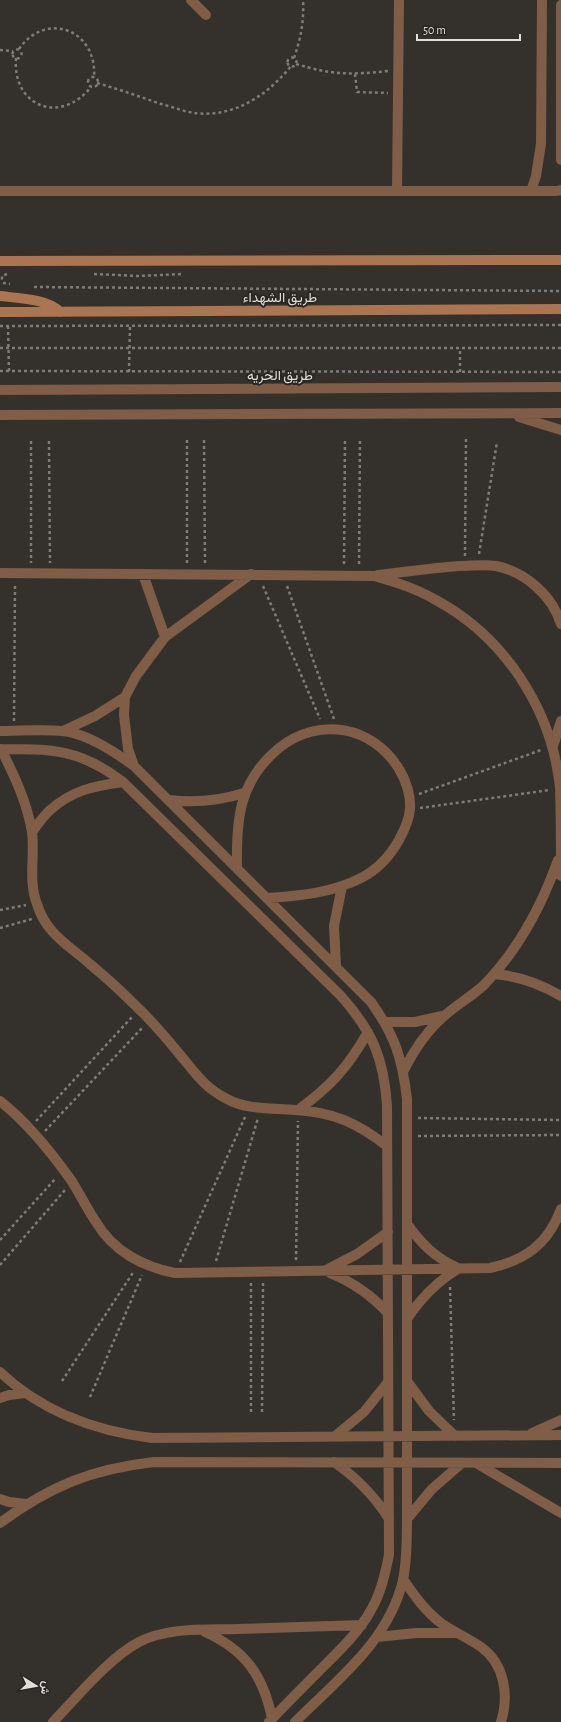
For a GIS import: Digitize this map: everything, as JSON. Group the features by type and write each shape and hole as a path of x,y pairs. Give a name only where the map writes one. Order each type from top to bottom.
{"main road":[{"path":"0,261 561,260"},
{"path":"0,296 47,303 57,308 60,312"},
{"name":"طريق الشهداء","path":"0,312 561,309"}],"street":[{"path":"191,0 206,15"},
{"path":"397,191 398,0"},
{"path":"531,191 536,176 541,144 542,0"},
{"path":"561,5 561,160"},
{"path":"0,191 561,190"},
{"name":"طريق الحريه","path":"0,390 561,387"},
{"path":"505,413 561,430"},
{"path":"0,415 561,413"},
{"path":"0,573 283,574 374,576 435,568 477,565 496,566 514,572 530,581 544,594 555,610 561,624"},
{"path":"143,574 165,637"},
{"path":"134,766 128,749 125,732 125,697 145,663 165,637 255,574"},
{"path":"374,576 405,585 434,599 462,616 486,637 508,660 527,687 542,716 553,746 560,789 561,876"},
{"path":"63,731 90,719 125,697"},
{"path":"553,746 561,721"},
{"path":"237,868 238,830 244,793 254,774 268,758 284,744 304,734 324,729 338,729 358,734 377,744 393,758 404,777 410,810 404,830 394,849 389,855 362,878 342,886 305,895 267,898"},
{"path":"0,731 63,731 107,748 134,766 371,1002 396,1045 404,1070 408,1099 408,1269 407,1519 406,1558 403,1579 393,1610 377,1637 366,1651 295,1722"},
{"path":"270,1720 349,1641 362,1625 375,1603 389,1555 387,1106 385,1081 379,1056 368,1032 356,1013 341,996 123,782 94,763 61,751 44,749 1,749 20,789 32,832 32,887 36,903 51,930 63,943 140,1009 200,1080 215,1093 231,1102 249,1107 322,1113 346,1120 368,1131 387,1146"},
{"path":"32,832 49,811 71,795 96,785 123,782"},
{"path":"169,800 207,801 244,793"},
{"path":"404,1070 421,1041 444,1016 471,997 494,974 517,942 533,916 553,874 561,852"},
{"path":"336,966 334,926 342,886"},
{"path":"494,974 512,975 530,980 561,996"},
{"path":"384,1022 414,1022 444,1016"},
{"path":"298,1110 320,1095 339,1076 355,1055 368,1032"},
{"path":"0,1102 29,1128 64,1170 96,1223 108,1239 123,1252 143,1264 175,1273 490,1268 507,1265 522,1258 536,1248 548,1236 557,1221 561,1209"},
{"path":"407,1224 417,1239 429,1252 444,1262 460,1269"},
{"path":"324,1270 357,1254 388,1232"},
{"path":"407,1319 426,1294 450,1274 460,1269"},
{"path":"324,1270 342,1277 359,1287 375,1299 388,1313"},
{"path":"0,1372 25,1393 64,1416 100,1428 129,1435 152,1438 561,1435"},
{"path":"407,1381 429,1411 455,1436"},
{"path":"334,1437 364,1412 388,1382"},
{"path":"0,1398 25,1393"},
{"path":"525,1435 561,1420"},
{"path":"0,1523 26,1504 60,1486 88,1475 131,1464 154,1462 561,1463"},
{"path":"334,1462 350,1473 365,1487 379,1503 389,1519"},
{"path":"407,1519 432,1489 462,1463"},
{"path":"476,1463 561,1513"},
{"path":"0,1499 9,1502 26,1504"},
{"path":"403,1579 426,1610 456,1633 482,1648 494,1661 499,1671 505,1692 505,1709 501,1722"},
{"path":"53,1722 126,1649 154,1636 168,1632 201,1630 362,1625"},
{"path":"201,1630 219,1638 236,1649 250,1664 261,1680 268,1699 270,1720"},
{"path":"377,1637 456,1633"}],"path":[{"path":"296,64 294,58 301,38 304,17 303,0"},
{"path":"0,50 18,50 24,42 40,31 59,28 77,35 90,49 94,58 94,78 97,83 176,108 194,112 212,113 231,109 254,100 279,81 291,66 296,64 325,72 355,74 398,69"},
{"path":"16,58 18,59 22,55 22,53 18,50"},
{"path":"13,51 13,55 16,58 15,71 18,84 25,94 41,105 60,108 72,104 83,97 91,87 94,87 97,83"},
{"path":"291,66 288,63 288,59 294,58"},
{"path":"355,74 357,92 398,93"},
{"path":"91,87 88,80 92,77 94,78"},
{"path":"12,274 4,274 2,276 4,283 12,285"},
{"path":"93,274 138,276 186,274"},
{"path":"31,288 561,291"},
{"path":"129,372 130,325"},
{"path":"0,326 561,325"},
{"path":"8,326 9,371"},
{"path":"0,348 561,348"},
{"path":"460,348 460,372"},
{"path":"0,371 561,372"},
{"path":"344,575 346,439"},
{"path":"359,575 360,439"},
{"path":"465,566 466,439"},
{"path":"187,440 187,574"},
{"path":"204,440 206,574"},
{"path":"31,441 31,573"},
{"path":"49,441 50,573"},
{"path":"477,565 498,442"},
{"path":"14,573 14,731"},
{"path":"255,574 324,729"},
{"path":"283,574 338,729"},
{"path":"409,798 553,746"},
{"path":"410,810 560,789"},
{"path":"0,910 36,903"},
{"path":"0,928 42,916"},
{"path":"29,1128 140,1009"},
{"path":"38,1138 150,1020"},
{"path":"175,1273 249,1107"},
{"path":"213,1272 262,1108"},
{"path":"295,1271 298,1110"},
{"path":"407,1118 561,1120"},
{"path":"408,1136 561,1135"},
{"path":"0,1240 64,1170"},
{"path":"0,1265 72,1182"},
{"path":"62,1381 143,1264"},
{"path":"90,1397 143,1264"},
{"path":"250,1272 251,1412"},
{"path":"262,1412 263,1272"},
{"path":"450,1274 455,1436"}]}
